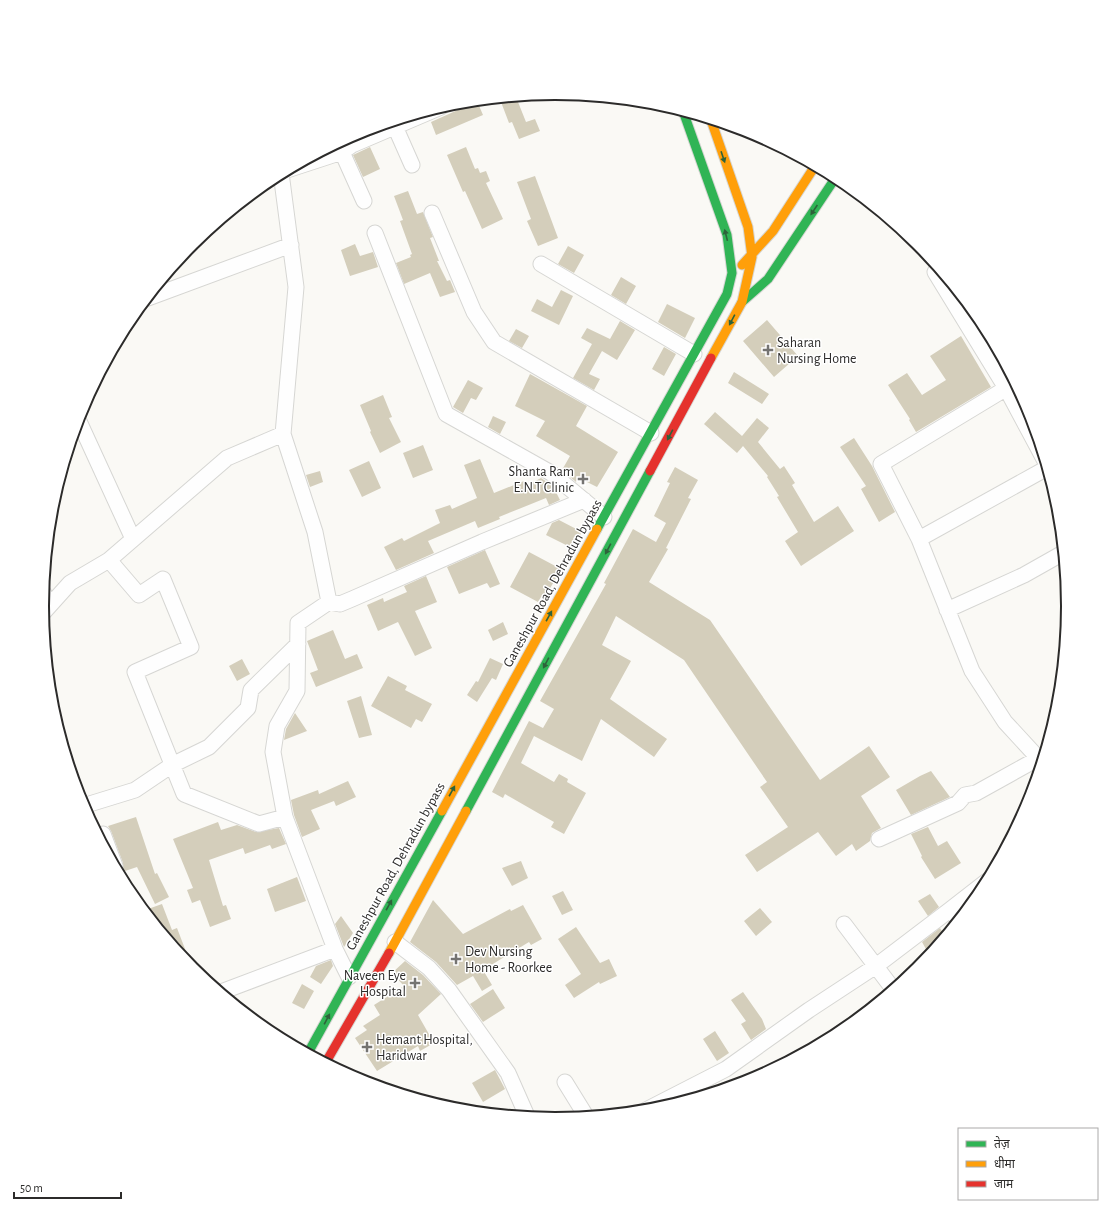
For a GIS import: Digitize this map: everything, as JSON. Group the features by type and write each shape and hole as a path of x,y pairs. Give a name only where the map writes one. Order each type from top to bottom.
{"main road":[{"name":"Ganeshpur Road, Dehradun bypass","path":"310,1049 727,294 732,273 727,235 685,117"},
{"path":"328,1058 395,942 742,302 752,257 748,227 713,125"},
{"path":"732,273 752,257 777,227 812,171"},
{"path":"742,302 768,279 832,183"}],"street":[{"path":"395,126 412,165"},
{"path":"314,161 342,152 352,145 380,132"},
{"path":"342,152 364,201"},
{"path":"282,180 296,287 283,434 315,532 329,602"},
{"path":"432,213 474,312 494,342 651,433"},
{"path":"375,233 446,414 551,473 604,517"},
{"path":"157,295 291,245"},
{"path":"540,264 694,354"},
{"path":"935,272 1010,385 1016,399"},
{"path":"1010,385 881,464 919,539 972,671 1005,722 1038,757"},
{"path":"82,428 133,539"},
{"path":"49,600 70,583 109,560 227,458 283,434"},
{"path":"919,539 1043,470"},
{"path":"349,977 335,949 285,817 273,752 277,726 297,691 298,623 329,602 340,604 482,542 584,500"},
{"path":"947,610 1024,575 1058,556"},
{"path":"109,560 139,595 163,579 191,647 136,672 184,794 259,824 285,817"},
{"path":"90,804 135,790 172,765 209,747 248,708 251,690 298,644"},
{"path":"879,839 958,803 965,795 976,793 1036,762"},
{"path":"667,1099 726,1069 809,1010 954,914 962,906"},
{"path":"844,924 890,985"},
{"path":"395,942 429,968 449,990 508,1073 525,1111"},
{"path":"226,990 335,949"},
{"path":"565,1082 583,1111"}],"building":[{"path":"518,101 526,122 535,119 540,131 519,139 512,122 509,123 501,103"},
{"path":"479,106 483,115 436,135 431,122 459,109"},
{"path":"370,147 380,169 363,177 353,155"},
{"path":"466,147 475,169 478,168 480,173 486,171 490,181 486,183 503,219 482,229 465,191 463,192 447,155"},
{"path":"535,176 558,238 538,246 527,221 531,219 517,182"},
{"path":"408,191 417,214 423,212 433,237 430,238 439,261 437,261 447,281 450,280 455,292 440,297 430,273 404,284 396,263 411,257 410,255 412,254 400,221 403,220 394,196"},
{"path":"355,244 360,256 373,252 378,267 350,276 341,250"},
{"path":"568,246 584,255 574,273 558,264"},
{"path":"621,277 636,286 626,304 611,295"},
{"path":"561,290 573,296 559,325 531,311 537,299 552,307"},
{"path":"667,304 695,318 685,338 658,322"},
{"path":"767,320 798,356 774,377 743,341"},
{"path":"620,321 635,330 617,360 602,351 589,374 600,379 594,390 573,378 592,344 581,338 587,328 610,339"},
{"path":"516,329 529,336 522,348 509,341"},
{"path":"961,336 991,387 916,432 909,420 910,419 888,385 907,373 922,395 946,380 930,356"},
{"path":"664,347 676,354 664,376 652,369"},
{"path":"734,372 769,394 762,404 728,383"},
{"path":"530,374 587,406 576,426 618,452 597,487 579,478 576,482 562,470 570,456 536,436 545,421 515,406"},
{"path":"468,380 483,388 476,400 471,398 463,413 453,407"},
{"path":"383,395 392,417 389,418 401,442 380,453 360,405"},
{"path":"715,412 742,436 757,418 769,428 758,442 780,469 784,466 795,483 792,485 814,522 838,506 854,531 801,566 785,541 798,532 777,497 779,496 767,477 768,476 743,446 737,453 704,424"},
{"path":"493,416 506,422 500,434 488,427"},
{"path":"854,438 872,466 895,512 879,522 861,489 866,486 840,447"},
{"path":"423,445 433,470 413,478 403,453"},
{"path":"480,459 494,493 524,481 526,486 541,478 553,486 560,500 549,505 546,498 499,517 500,519 478,528 475,521 428,541 434,553 396,570 384,547 402,538 404,541 440,523 435,510 450,505 452,509 477,498 464,465"},
{"path":"369,461 381,488 362,497 349,470"},
{"path":"675,467 698,480 688,498 691,499 666,548 668,549 649,582 710,620 820,780 869,746 890,777 861,796 881,828 872,833 870,841 856,851 852,844 836,856 818,832 757,872 745,855 788,827 760,787 767,782 684,660 616,616 602,645 631,661 610,699 667,739 654,757 601,719 582,761 534,736 521,763 554,782 559,774 568,779 567,782 586,793 564,834 551,827 554,822 505,794 503,798 492,792 529,721 543,728 554,709 540,701 606,584 604,583 633,529 656,542 666,523 654,516 670,483 667,482"},
{"path":"320,471 323,482 310,487 306,475"},
{"path":"559,520 582,532 572,548 546,535 552,523"},
{"path":"485,550 500,584 490,588 487,583 459,594 447,567"},
{"path":"529,552 561,569 544,599 541,597 538,602 510,587"},
{"path":"426,576 437,602 415,611 432,648 415,656 398,622 378,631 367,605 383,598 384,602 407,592 404,586"},
{"path":"503,622 508,634 493,641 488,630"},
{"path":"333,630 345,659 357,654 363,668 316,687 310,673 318,670 307,641"},
{"path":"490,658 503,664 496,680 492,678 477,702 467,695 476,681 478,682"},
{"path":"242,659 250,674 237,681 229,666"},
{"path":"388,676 407,686 405,690 432,704 422,722 416,719 411,728 371,706"},
{"path":"361,696 372,735 359,738 347,701"},
{"path":"295,713 307,731 284,740 286,729"},
{"path":"931,771 950,797 911,815 896,790"},
{"path":"348,781 356,797 336,806 334,801 311,810 320,829 302,837 294,815 291,800 318,790 319,794"},
{"path":"136,817 155,874 157,873 169,897 155,904 137,867 124,871 122,868 123,863 108,826"},
{"path":"218,822 221,830 237,825 256,832 279,828 286,844 272,849 270,845 245,854 243,848 209,860 223,906 226,905 231,919 210,927 200,900 192,903 187,890 193,888 173,839"},
{"path":"928,827 938,846 947,841 961,863 935,879 921,857 922,856 911,834"},
{"path":"521,861 528,878 512,886 502,868"},
{"path":"297,877 306,901 275,912 267,889"},
{"path":"563,891 573,910 562,915 552,896"},
{"path":"930,894 939,907 928,916 918,901"},
{"path":"433,900 463,934 510,909 511,911 523,905 542,939 531,945 529,942 483,970 492,985 482,991 473,976 457,985 436,962 410,942"},
{"path":"162,904 172,930 177,928 186,952 175,940 150,908"},
{"path":"760,908 772,922 756,936 744,921"},
{"path":"341,916 353,933 344,947 335,924"},
{"path":"576,927 600,963 609,959 617,976 600,984 599,982 574,998 565,985 581,974 558,939"},
{"path":"940,928 942,931 926,950 922,942"},
{"path":"331,960 333,966 321,984 310,977 316,966"},
{"path":"405,961 423,975 441,994 418,1015 434,1043 420,1051 418,1046 377,1071 355,1038 367,1030 363,1026 380,1015 374,1005 404,986 392,973"},
{"path":"302,984 314,991 304,1009 292,1003"},
{"path":"493,989 505,1008 483,1022 470,1004"},
{"path":"743,992 762,1019 766,1029 751,1040 741,1024 746,1021 731,1000"},
{"path":"715,1031 729,1053 717,1061 703,1039"},
{"path":"495,1070 505,1089 483,1102 472,1083"}],"traffic: fast":[{"path":"597,529 727,294 732,273 727,235 685,117"},
{"path":"742,302 768,279 832,183"},
{"path":"466,811 650,471"},
{"path":"310,1049 442,811"}],"traffic: slow":[{"path":"711,358 742,302 752,257 748,227 713,125"},
{"path":"742,265 773,231 812,170"},
{"path":"442,811 597,529"},
{"path":"389,953 466,811"}],"traffic: jam":[{"path":"650,471 711,358"},
{"path":"328,1058 389,953"}],"place":[{"name":"Saharan Nursing Home","path":"768,350"},
{"name":"Shanta Ram E.N.T Clinic","path":"583,479"},
{"name":"Dev Nursing Home - Roorkee","path":"456,959"},
{"name":"Naveen Eye Hospital","path":"415,983"},
{"name":"Hemant Hospital, Haridwar","path":"367,1047"}]}
